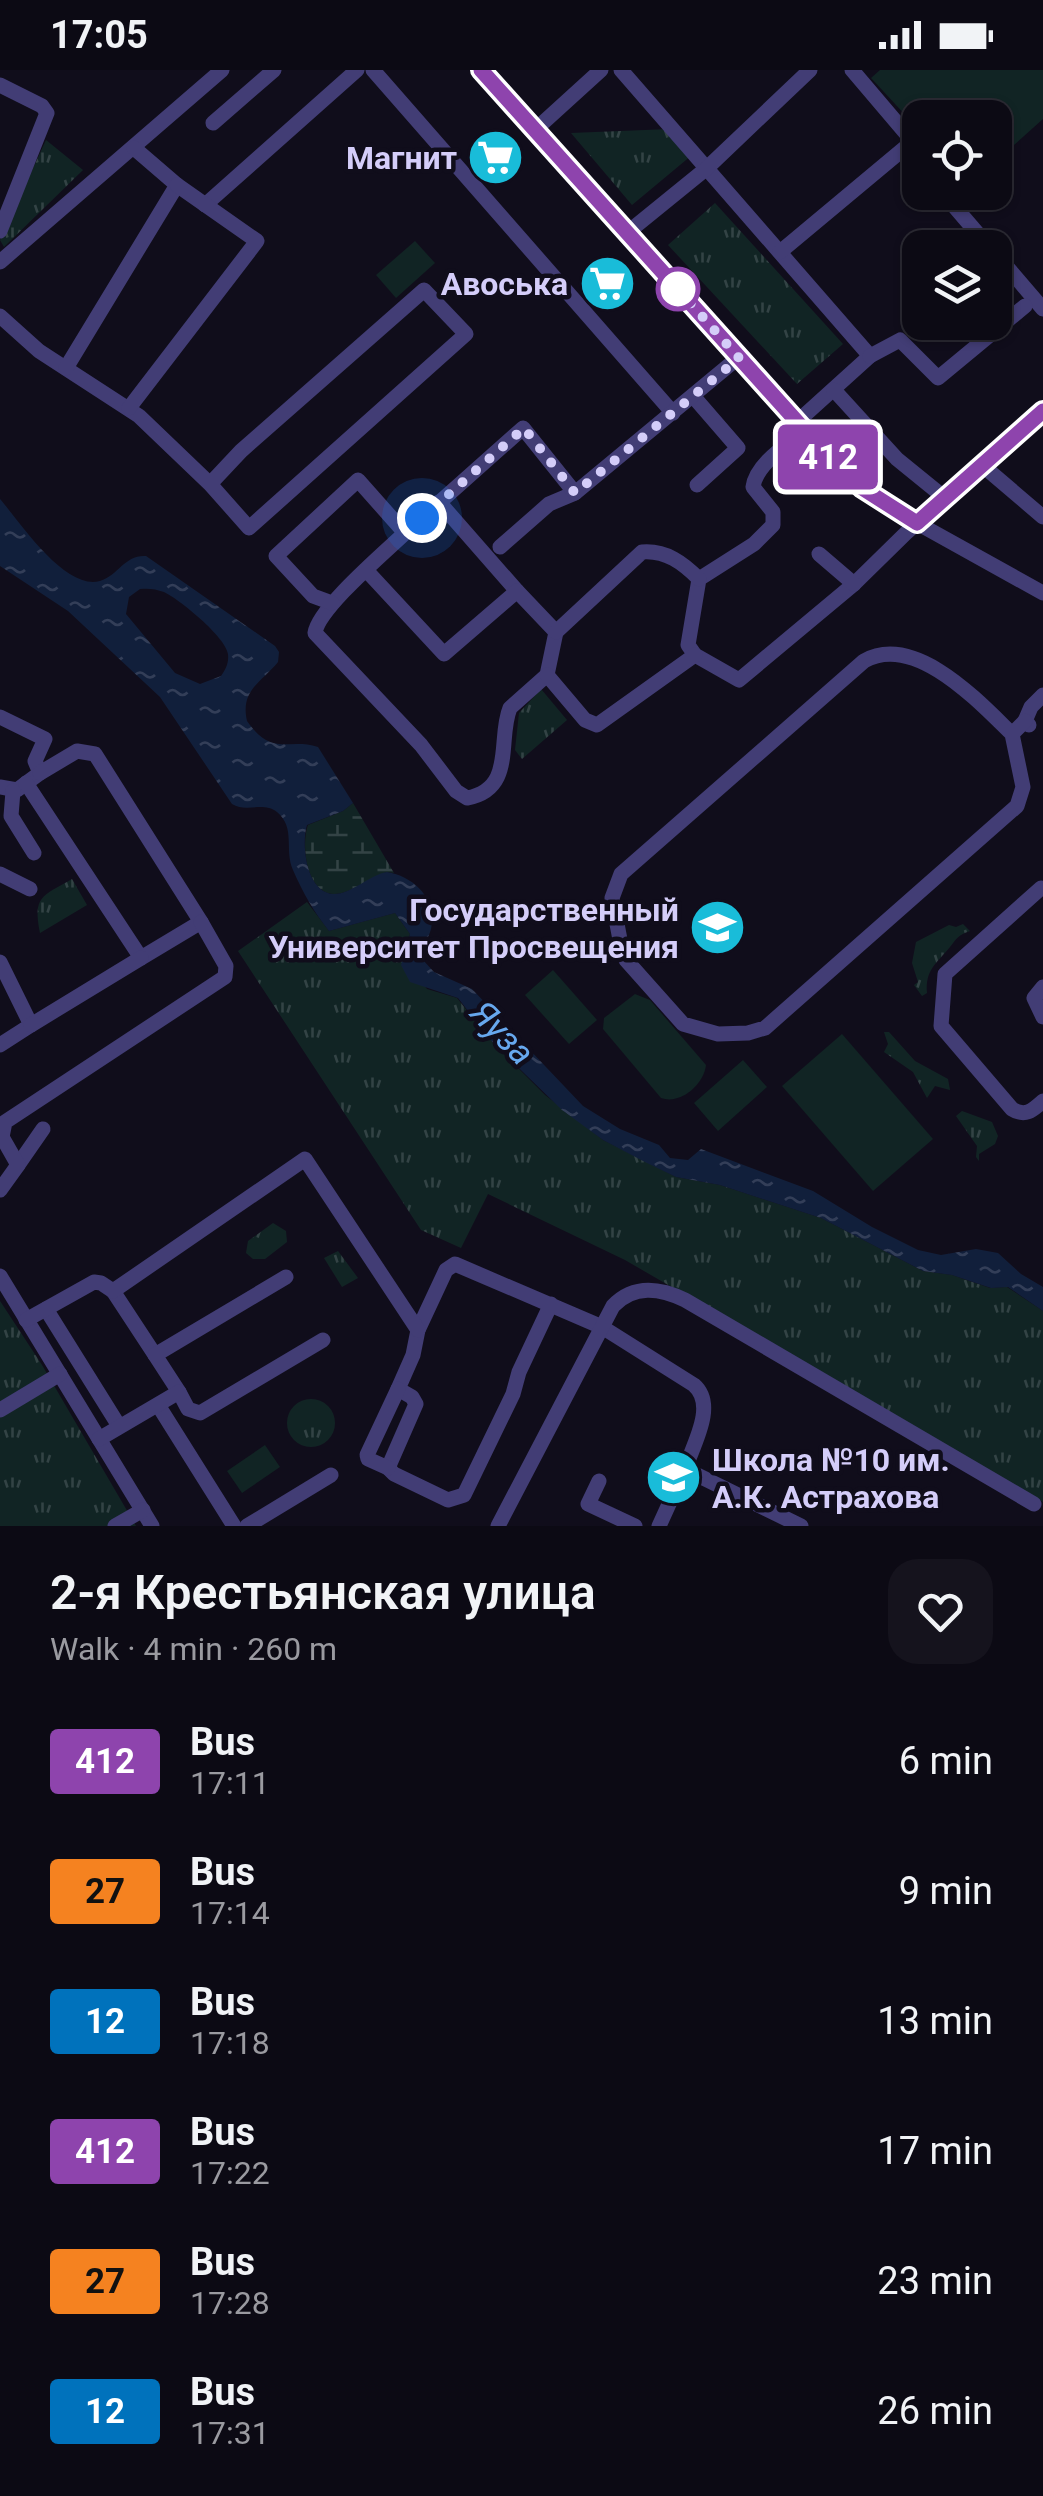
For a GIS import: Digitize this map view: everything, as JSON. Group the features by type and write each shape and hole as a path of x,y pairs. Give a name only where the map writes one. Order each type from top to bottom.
{"street":[{"path":"0,262 222,70"},
{"path":"214,123 274,70"},
{"path":"205,205 357,70"},
{"path":"373,70 673,413"},
{"path":"481,70 739,358 862,488 1043,593"},
{"path":"535,130 601,70"},
{"path":"621,70 870,356"},
{"path":"627,232 706,168 810,70"},
{"path":"852,70 902,129"},
{"path":"0,86 42,106 47,114 0,231"},
{"path":"129,408 256,241 176,185 134,148"},
{"path":"780,252 902,157"},
{"path":"66,368 176,185"},
{"path":"957,210 975,230"},
{"path":"1012,274 1043,310"},
{"path":"0,316 39,350 129,408 210,484 249,528 466,334 424,290 241,451 210,484"},
{"path":"1024,306 938,378 900,340 870,356 834,390 753,481 753,488 774,512 773,525 754,544 699,579 688,644 695,655 733,678 744,678 852,592 917,523 1041,418"},
{"path":"500,547 549,504 575,493 739,358"},
{"path":"834,390 898,459 945,498"},
{"path":"693,396 738,448 696,485"},
{"path":"575,493 524,428 405,533 332,603 315,626 316,636 421,746 462,796 476,796 496,780 504,758 510,708 548,675 556,632 642,552 655,551 684,564 699,579"},
{"path":"982,465 1043,517"},
{"path":"332,603 313,596 276,556 358,480 405,533"},
{"path":"440,502 556,632"},
{"path":"819,554 852,592"},
{"path":"366,570 444,654 517,591"},
{"path":"884,653 933,667 962,686 1012,734 1022,787 1017,806 765,1028 718,1034 683,1024 626,960 612,898 621,874 864,661 884,653"},
{"path":"548,675 584,720 597,724 695,655"},
{"path":"1012,734 1027,723 1031,707 1043,695"},
{"path":"0,717 45,739 20,783 10,816 34,854"},
{"path":"18,1165 1,1138 3,1125 224,979 226,966 95,754 78,750 20,783"},
{"path":"20,783 141,958"},
{"path":"0,874 30,888"},
{"path":"1042,888 944,974 941,1026 1012,1109 1030,1112 1043,1101"},
{"path":"0,1045 200,922"},
{"path":"0,962 30,1025"},
{"path":"1043,987 1034,998 1043,1017"},
{"path":"0,1190 43,1129"},
{"path":"113,1291 305,1160 418,1330"},
{"path":"551,1304 464,1495 448,1500 368,1459 413,1355 418,1330 446,1270 455,1264 551,1304 602,1327 704,1394 704,1413 686,1469 659,1526"},
{"path":"0,1276 152,1526"},
{"path":"156,1355 286,1277"},
{"path":"26,1320 94,1282 101,1283 113,1291 188,1409 200,1413 323,1340"},
{"path":"498,1526 618,1300 636,1292 658,1290 676,1296 1034,1504"},
{"path":"46,1308 119,1426"},
{"path":"0,1410 60,1374"},
{"path":"388,1468 416,1408 412,1397 398,1389"},
{"path":"99,1439 179,1392"},
{"path":"158,1405 234,1526"},
{"path":"686,1469 801,1526"},
{"path":"247,1526 330,1475"},
{"path":"599,1481 588,1504 635,1526"},
{"path":"115,1526 142,1510"}],"green space":[{"path":"880,70 1043,70 1043,119 1012,147 1012,100 902,100 902,112 871,78"},
{"path":"670,129 692,155 632,205 571,133"},
{"path":"46,140 83,170 4,247 0,240"},
{"path":"715,203 843,344 797,384 668,245"},
{"path":"415,241 435,263 396,298 376,275"},
{"path":"541,689 567,720 522,759 515,750 519,713"},
{"path":"353,803 394,873 387,872 340,893 325,892 308,866 308,825"},
{"path":"72,879 87,905 40,933 39,904"},
{"path":"307,902 329,931 395,913 410,934 401,956 427,989 457,998 493,1043 545,1095 603,1140 676,1177 720,1185 821,1218 923,1271 952,1275 990,1288 1007,1287 1043,1311 1043,1502 625,1260 488,1194 461,1248 421,1230 238,951"},
{"path":"963,924 970,931 958,937 932,968 927,993 922,996 914,985 918,982 912,963 916,942 949,925"},
{"path":"553,970 597,1020 569,1044 525,995"},
{"path":"635,994 650,1000 706,1065 701,1079 684,1096 661,1098 603,1029 604,1018"},
{"path":"884,1032 889,1032 915,1061 948,1079 950,1090 935,1086 927,1098 913,1072 884,1052 888,1044"},
{"path":"842,1034 933,1139 873,1191 782,1086"},
{"path":"743,1060 767,1087 718,1131 694,1103"},
{"path":"962,1111 992,1122 998,1136 995,1144 979,1154 979,1161 977,1146 956,1116"},
{"path":"273,1223 286,1231 287,1242 265,1259 253,1259 246,1253 248,1241"},
{"path":"338,1251 358,1278 342,1287 324,1258"},
{"path":"0,1301 42,1365 136,1526 0,1526"},
{"path":"311,1399 328,1406 335,1423 328,1440 311,1447 294,1440 287,1423 294,1406"},
{"path":"265,1445 280,1467 242,1493 227,1471"}],"water":[{"name":"Яуза","path":"0,499 44,552 72,576 100,581 132,559 146,556 275,646 278,662 249,694 247,721 273,743 318,747 353,803 307,825 306,855 317,885 325,892 341,893 387,872 415,884 427,899 432,918 422,959 434,972 472,989 583,1106 620,1129 659,1145 670,1158 688,1160 701,1149 813,1191 918,1250 941,1255 976,1249 998,1253 1043,1287 1043,1311 1008,1287 991,1288 952,1275 923,1271 821,1218 720,1185 676,1177 603,1140 562,1110 493,1043 458,998 410,982 401,965 410,934 395,913 329,931 293,870 283,818 272,809 232,804 160,697 68,611 0,566","holes":["140,589 171,596 219,638 228,657 221,676 200,684 175,673 126,614 129,597"]}],"bus line":[{"name":"412","path":"481,70 842,471 917,523 1043,411"}],"place":[{"name":"Магнит","path":"496,158"},
{"name":"Авоська","path":"607,284"},
{"name":"Государственный Университет Просвещения","path":"718,928"},
{"name":"Школа №10 им. А.К. Астрахова","path":"673,1478"}],"route":[{"path":"422,518 524,428 575,493 739,358 678,289"}]}
